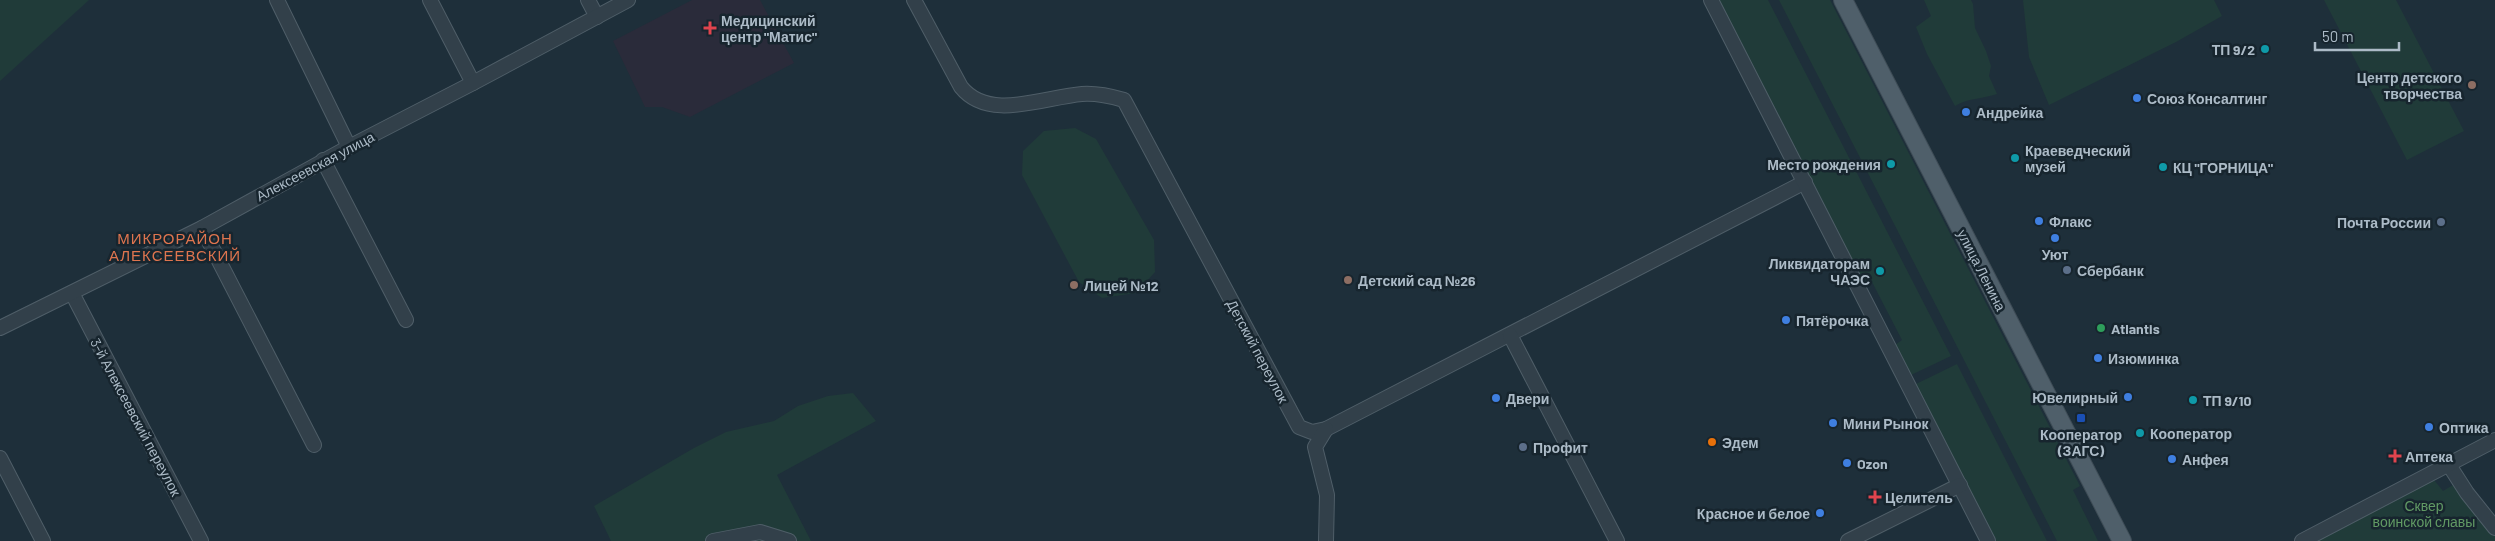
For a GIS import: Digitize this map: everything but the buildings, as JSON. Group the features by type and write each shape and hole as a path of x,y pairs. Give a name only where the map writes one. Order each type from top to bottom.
{"main road":[{"name":"улица Ленина","path":"1843,0 2122,541"}],"street":[{"path":"277,0 349,146"},
{"path":"430,0 473,83"},
{"path":"588,0 597,17"},
{"name":"Алексеевская улица","path":"0,328 202,228 349,146 473,83 628,0"},
{"name":"Детский переулок","path":"914,0 961,87 969,98 996,106 1083,94 1102,94 1124,100 1299,427 1312,432 1326,429 1805,182"},
{"path":"1711,0 1988,541"},
{"path":"323,160 406,320"},
{"path":"202,228 314,445"},
{"name":"3-й Алексеевский переулок","path":"72,293 201,541"},
{"path":"1510,335 1616,541"},
{"path":"1326,429 1315,446 1327,495 1326,541"},
{"path":"2302,541 2495,440"},
{"path":"0,458 44,541"},
{"path":"2449,465 2467,493 2495,528"},
{"path":"1848,541 1960,485"},
{"path":"713,541 760,532 788,541"}],"shaded area":[{"path":"692,0 760,0 794,63 690,117 662,107 645,107 613,41"}],"green space":[{"path":"0,0 89,0 0,81"},
{"path":"1718,0 1768,0 1951,356 1911,375 1895,345 1902,340 1872,282 1864,286"},
{"path":"1779,0 1830,0 2080,486 2073,490 2098,541 2057,541"},
{"path":"1924,0 1971,0 1975,28 1991,66 1989,76 1997,94 1965,101 1955,106 1927,54 1916,27 1931,16"},
{"path":"2023,0 2214,0 2222,16 2176,42 2049,105 2029,57"},
{"path":"2324,0 2396,0 2464,131 2407,160"},
{"path":"1075,128 1096,139 1154,240 1155,272 1136,293 1102,298 1079,282 1022,175 1023,151 1044,131"},
{"path":"1957,364 2047,541 1994,541 1916,384"},
{"path":"853,393 876,421 777,475 811,541 611,541 594,506 694,448 726,432 774,421 798,406 828,396"},
{"name":"Сквер воинской славы","path":"2428,480 2434,480 2443,491 2453,485 2495,536 2495,541 2313,541"}],"place":[{"name":"Медицинский центр \"Матис\"","path":"710,28"},
{"name":"ТП 9/2","path":"2265,49"},
{"name":"Центр детского творчества","path":"2472,85"},
{"name":"Союз Консалтинг","path":"2137,98"},
{"name":"Андрейка","path":"1966,112"},
{"name":"Краеведческий музей","path":"2015,158"},
{"name":"Место рождения","path":"1891,164"},
{"name":"КЦ \"ГОРНИЦА\"","path":"2163,167"},
{"name":"Флакс","path":"2039,221"},
{"name":"Почта России","path":"2441,222"},
{"name":"Уют","path":"2055,238"},
{"name":"Сбербанк","path":"2067,270"},
{"name":"Ликвидаторам ЧАЭС","path":"1880,271"},
{"name":"Детский сад №26","path":"1348,280"},
{"name":"Лицей №12","path":"1074,285"},
{"name":"Пятёрочка","path":"1786,320"},
{"name":"Atlantis","path":"2101,328"},
{"name":"Изюминка","path":"2098,358"},
{"name":"Ювелирный","path":"2128,397"},
{"name":"Двери","path":"1496,398"},
{"name":"ТП 9/10","path":"2193,400"},
{"name":"Кооператор (ЗАГС)","path":"2081,418"},
{"name":"Мини Рынок","path":"1833,423"},
{"name":"Оптика","path":"2429,427"},
{"name":"Кооператор","path":"2140,433"},
{"name":"Эдем","path":"1712,442"},
{"name":"Профит","path":"1523,447"},
{"name":"Аптека","path":"2395,456"},
{"name":"Анфея","path":"2172,459"},
{"name":"Ozon","path":"1847,463"},
{"name":"Целитель","path":"1875,497"},
{"name":"Красное и белое","path":"1820,513"}],"district":[{"name":"МИКРОРАЙОН АЛЕКСЕЕВСКИЙ","path":"175,246"}]}
